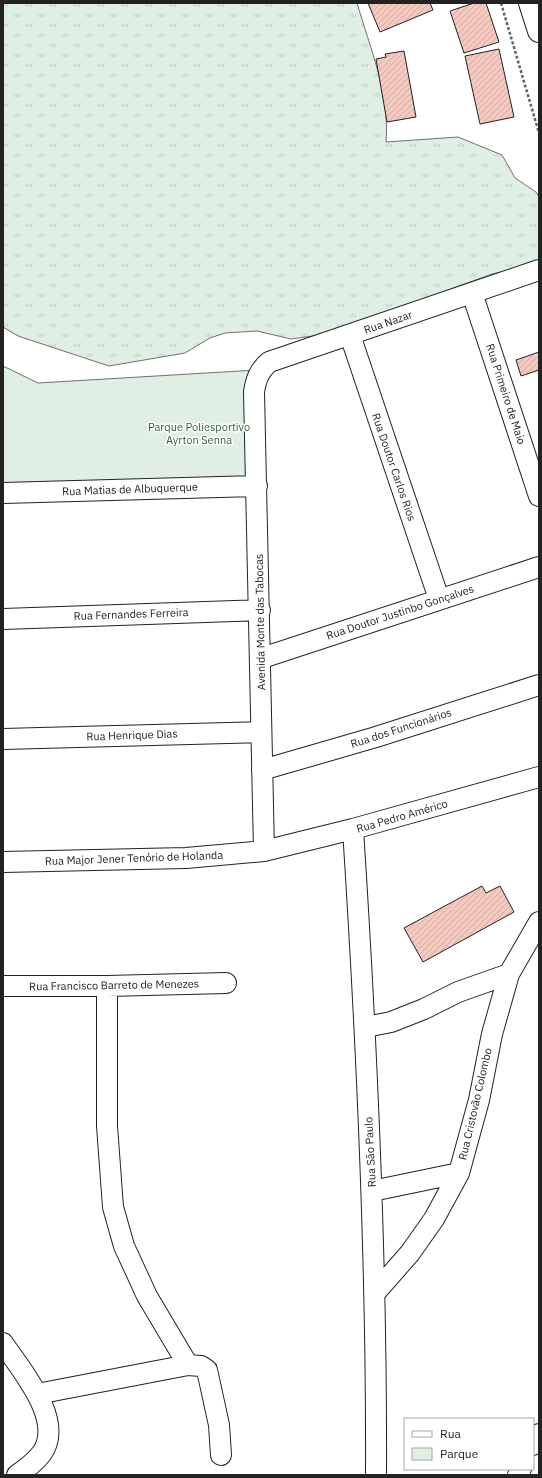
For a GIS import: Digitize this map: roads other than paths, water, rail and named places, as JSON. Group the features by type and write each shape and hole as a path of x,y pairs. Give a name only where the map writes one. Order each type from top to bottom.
{"highway":[{"path":"530,3 539,31"}],"street":[{"name":"Rua Nazar","path":"254,392 256,379 262,368 269,362 539,270"},
{"name":"Rua Primeiro de Maio","path":"472,293 539,496"},
{"name":"Rua Doutor Carlos Rios","path":"350,335 439,600"},
{"name":"Avenida Monte das Tabocas","path":"254,392 262,658 261,732 264,851"},
{"name":"Rua Matias de Albuquerque","path":"3,493 257,486"},
{"name":"Rua Doutor Justinbo Gonçalves","path":"262,658 539,566"},
{"name":"Rua Fernandes Ferreira","path":"3,619 260,610"},
{"name":"Rua dos Funcionários","path":"262,770 376,737 539,685"},
{"name":"Rua Henrique Dias","path":"3,739 261,732"},
{"name":"Rua Pedro Américo","path":"264,851 353,830 539,777"},
{"name":"Rua São Paulo","path":"353,830 366,1027 367,1104 372,1191 375,1293 376,1475"},
{"name":"Rua Major Jener Tenório de Holanda","path":"3,862 186,858 264,851"},
{"name":"Rua Cristovão Colombo","path":"375,1293 410,1253 434,1219 459,1173 479,1100 492,1034 509,974 527,940 539,922"},
{"path":"366,1027 391,1022 424,1009 458,992 509,974"},
{"name":"Rua Francisco Barreto de Menezes","path":"3,986 107,986 226,983"},
{"path":"107,986 107,1126 113,1207 124,1246 147,1296 188,1364"},
{"path":"372,1191 459,1173"},
{"path":"3,1344 37,1394 48,1422 48,1437 43,1452 29,1467 17,1475"},
{"path":"37,1394 188,1364 201,1366 207,1370 215,1399 221,1455"},
{"path":"534,1443 539,1434"}],"park label":[{"name":"Parque Poliesportivo Ayrton Senna","path":"199,433"}]}
